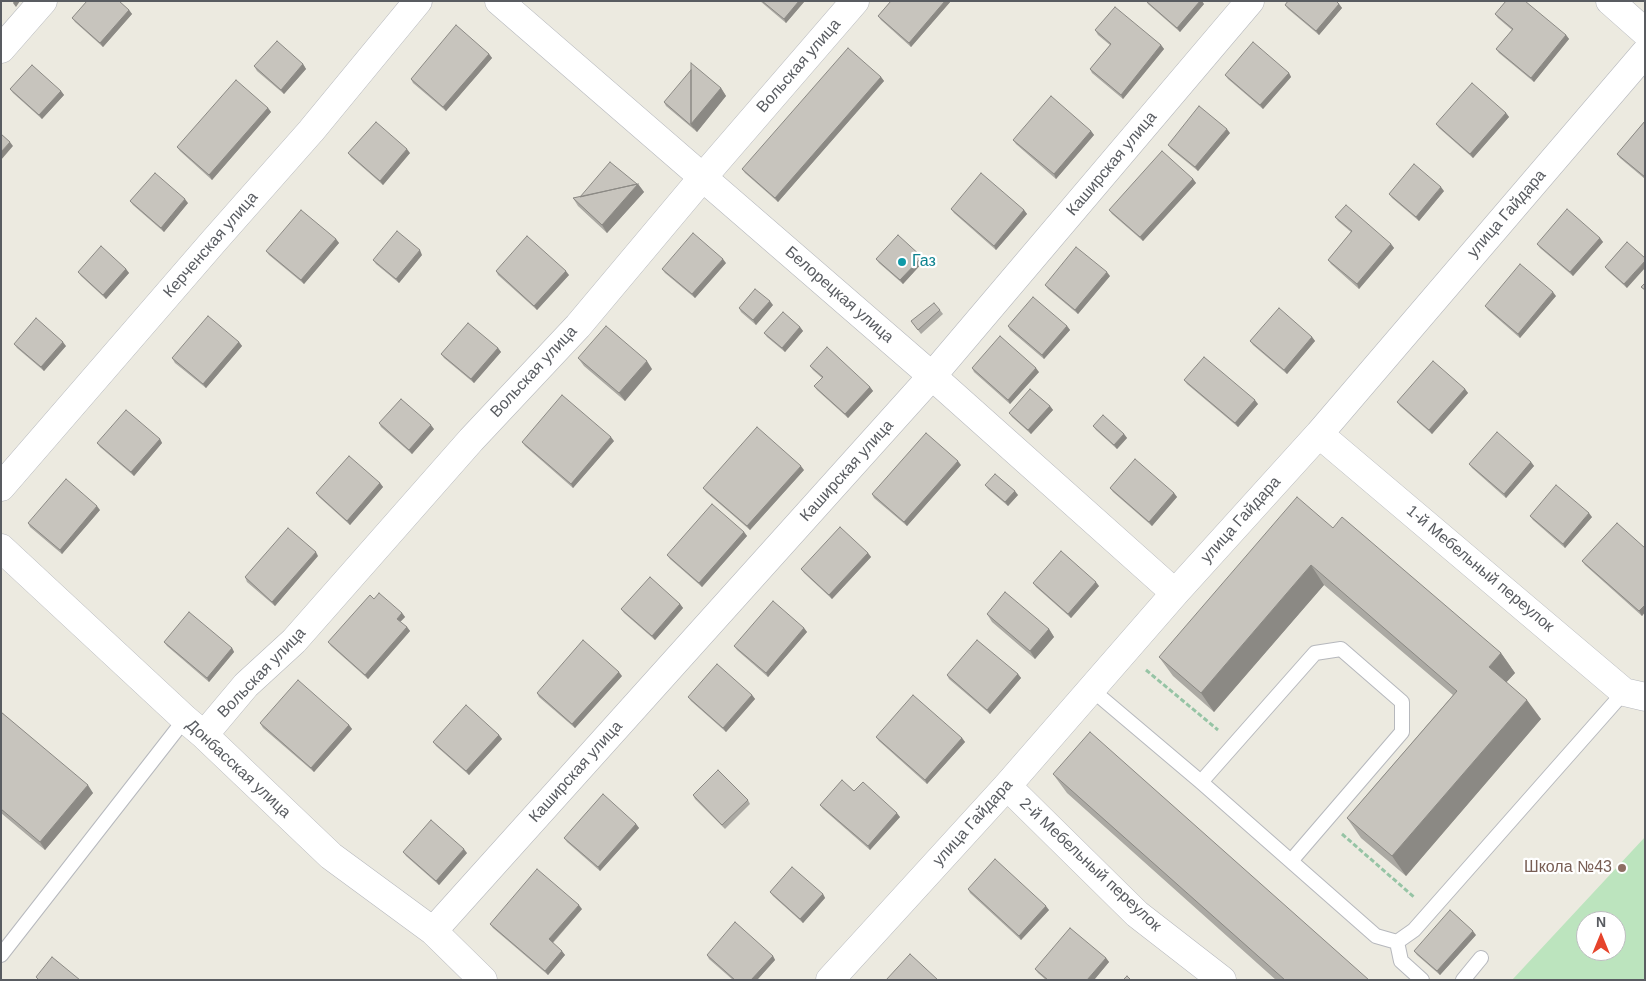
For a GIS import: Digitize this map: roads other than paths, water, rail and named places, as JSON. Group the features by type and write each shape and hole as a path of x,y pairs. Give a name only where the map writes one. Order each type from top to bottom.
{"street":[{"path":"1,48 42,1"},
{"name":"Керченская улица","path":"1,487 311,131 418,1"},
{"name":"Белорецкая улица","path":"499,1 932,376 1176,593"},
{"name":"Вольская улица","path":"194,727 246,686 294,641 471,440 578,326 854,1"},
{"name":"Каширская улица","path":"433,931 932,376 1250,1"},
{"path":"1610,1 1645,32"},
{"name":"улица Гайдара","path":"830,980 1007,786 1176,593 1319,434 1645,53"},
{"name":"1-й Мебельный переулок","path":"1319,434 1634,694"},
{"name":"Донбасская улица","path":"1,548 330,856 433,931 482,980"},
{"name":"2-й Мебельный переулок","path":"1007,786 1137,914 1222,980"}],"lane":[{"path":"1201,782 1315,653 1341,650 1402,702 1402,732 1291,861"},
{"path":"1091,689 1201,782 1376,936 1397,942"},
{"path":"1397,942 1414,930 1634,694"},
{"path":"1,955 194,727"},
{"path":"1397,942 1401,961 1422,980"},
{"path":"1463,980 1481,958"}],"place":[{"name":"Газ","path":"902,262"},
{"name":"Школа №43","path":"1622,868"}]}
